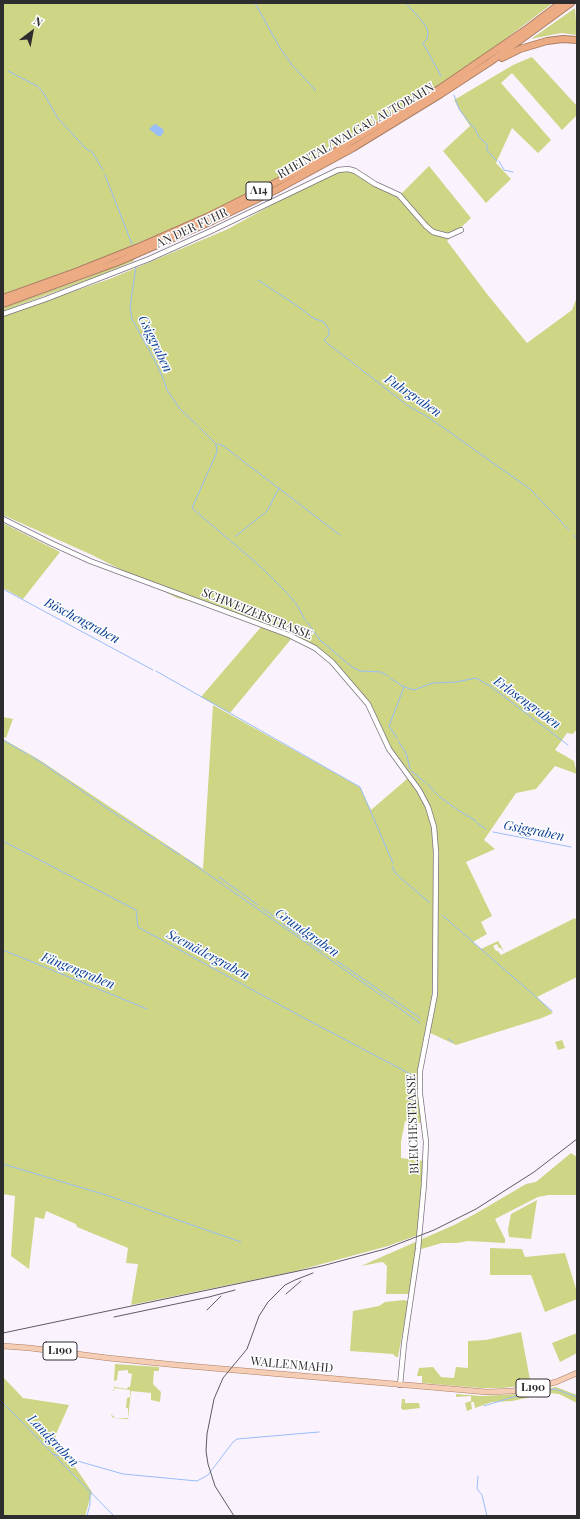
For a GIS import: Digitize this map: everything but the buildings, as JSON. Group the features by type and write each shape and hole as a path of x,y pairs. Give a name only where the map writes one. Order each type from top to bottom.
{"highway":[{"name":"RHEINTAL/WALGAU AUTOBAHN","path":"353,144 510,41 561,3"},
{"name":"RHEINTAL/WALGAU AUTOBAHN","path":"3,304 74,279 257,199 409,114 490,62 571,3"},
{"path":"490,62 499,60 530,45 556,39 577,40"},
{"name":"RHEINTAL/WALGAU AUTOBAHN","path":"3,298 165,239"}],"main road":[{"name":"AN DER FUHR","path":"3,314 165,252 338,170 348,169 356,171 375,184 399,195 432,232 445,236 453,235 461,230"},
{"name":"SCHWEIZERSTRASSE","path":"3,520 71,553 296,638 315,648 332,662 368,704 389,749 419,790 431,814"},
{"name":"BLEICHESTRASSE","path":"400,1385 404,1344 418,1249 424,1184 426,1142 420,1094 420,1071 435,994 436,852 434,827 431,814"},
{"name":"WALLENMAHD","path":"3,1346 119,1359 472,1391 504,1392 536,1387 556,1382 577,1373"}],"green space":[{"path":"3,3 553,3 496,46 436,87 272,181 209,212 108,256 3,294"},
{"path":"575,8 577,35 561,33 531,39"},
{"path":"532,57 577,106 577,115 562,130 512,73 501,83 551,140 538,153 512,128 496,163 511,179 486,203 443,151 470,126 454,100 513,65"},
{"path":"429,166 471,218 447,241 487,294 527,343 572,310 577,297 577,729 573,734 567,733 555,750 574,761 577,774 555,766 536,789 516,793 484,840 495,849 466,862 492,916 481,922 487,934 473,942 481,949 498,941 504,951 499,948 497,944 493,946 501,955 575,918 577,921 577,977 537,997 553,1013 542,1018 456,1045 426,1031 419,1062 418,1078 421,1123 405,1121 401,1142 401,1158 424,1161 418,1235 388,1246 296,1271 131,1305 138,1264 126,1263 128,1248 77,1227 76,1224 46,1211 44,1219 35,1217 29,1269 11,1256 15,1196 3,1194 3,739 38,759 203,869 213,705 360,787 371,810 407,779 378,731 367,707 334,666 320,654 292,638 230,713 201,697 261,627 206,605 177,598 92,555 3,515 3,316 112,278 228,229 288,196 336,173 346,171 356,174 369,183 397,196"},
{"path":"134,259 134,261 93,278 3,311 3,308"},
{"path":"3,523 60,552 23,599 3,588"},
{"path":"3,717 13,719 6,738 3,736"},
{"path":"562,1040 565,1048 558,1050 555,1042"},
{"path":"571,1153 577,1157 577,1195 549,1195 538,1197 495,1219 505,1239 505,1243 468,1241 442,1243 418,1250 411,1294 386,1294 387,1266 384,1263 382,1262 361,1266 454,1225 526,1184 536,1182"},
{"path":"537,1200 531,1239 509,1237 508,1229 511,1214"},
{"path":"490,1248 522,1249 525,1257 565,1253 577,1292 577,1299 545,1312 531,1275 490,1275"},
{"path":"404,1300 408,1303 398,1357 393,1354 350,1351 353,1311 379,1306 385,1302"},
{"path":"521,1332 531,1385 502,1388 481,1388 422,1383 422,1376 417,1376 419,1368 433,1367 441,1377 454,1378 456,1367 468,1368 468,1341 486,1340"},
{"path":"577,1333 577,1353 560,1362 552,1343"},
{"path":"115,1364 159,1367 159,1371 154,1371 153,1384 161,1392 160,1402 151,1400 151,1393 131,1391 128,1419 114,1418 111,1414 115,1418 128,1418 128,1408 126,1408 127,1398 130,1397 130,1390 114,1388 115,1385 115,1387 127,1389 130,1387 132,1374 128,1373 128,1370 118,1371 117,1380 114,1381"},
{"path":"3,1377 23,1398 69,1405 56,1434 54,1450 69,1458 92,1492 85,1516 3,1516"},
{"path":"556,1387 577,1395 577,1403 559,1394 549,1393 512,1401 492,1402 475,1408 474,1402 471,1402 472,1409 467,1411 465,1403 471,1401 471,1396 456,1397 456,1394 482,1396 519,1394"},
{"path":"402,1399 405,1399 405,1403 419,1403 420,1408 403,1410 401,1408"}],"water":[{"path":"155,124 164,131 161,136 158,136 149,129"}],"waterway":[{"path":"255,3 280,48 292,65 316,91"},
{"path":"406,3 426,26 428,33 427,39 423,43 441,76"},
{"name":"Gsiggraben","path":"8,71 37,86 43,92 57,117 85,148 92,152 103,170"},
{"path":"454,95 459,109 474,127 479,137 487,144 487,150 497,161"},
{"path":"499,161 504,170 513,172"},
{"name":"Gsiggraben","path":"105,175 132,244"},
{"name":"Gsiggraben","path":"136,266 130,307 132,319 155,361 167,390 180,409 197,425"},
{"name":"Fuhrgraben","path":"258,280 313,318 324,322 329,330 329,335 324,340 327,343 407,405 431,419 530,489 569,530"},
{"name":"Gsiggraben","path":"199,427 216,444 217,452 192,508 261,567 288,594 297,605 305,620"},
{"path":"218,444 222,445 340,535"},
{"path":"236,536 267,511 279,488"},
{"name":"Fuhrgraben","path":"574,535 577,539"},
{"name":"Böschengraben","path":"3,589 153,670"},
{"name":"Gsiggraben","path":"307,622 320,640 352,667 360,671 381,672 388,676"},
{"path":"156,671 360,787 393,863"},
{"name":"Erlosengraben","path":"390,678 404,687 414,690 432,683 456,682 476,678 490,686 568,745"},
{"name":"Gsiggraben","path":"397,738 389,726 404,687"},
{"name":"Grundgraben","path":"3,740 27,754"},
{"name":"Gsiggraben","path":"398,741 406,753 410,769"},
{"name":"Grundgraben","path":"31,756 156,840"},
{"name":"Gsiggraben","path":"411,771 426,783"},
{"name":"Gsiggraben","path":"428,784 434,791"},
{"name":"Gsiggraben","path":"435,792 439,796"},
{"name":"Gsiggraben","path":"440,797 455,808"},
{"name":"Gsiggraben","path":"456,809 476,821"},
{"name":"Gsiggraben","path":"477,823 486,829"},
{"name":"Gsiggraben","path":"493,832 571,847"},
{"name":"Seemädergraben","path":"3,841 136,910 138,927 302,1017 416,1077"},
{"name":"Grundgraben","path":"161,843 180,855"},
{"name":"Grundgraben","path":"185,858 420,1023"},
{"path":"393,866 395,873 430,903"},
{"name":"Grundgraben","path":"219,877 258,905"},
{"name":"Grundgraben","path":"262,908 279,920"},
{"path":"442,915 552,1011"},
{"name":"Grundgraben","path":"282,923 322,951"},
{"name":"Fängengraben","path":"3,950 147,1009"},
{"name":"Grundgraben","path":"337,961 420,1018"},
{"name":"Grundgraben","path":"448,1039 453,1042"},
{"path":"3,1164 106,1195 241,1242"},
{"path":"484,1406 513,1397 555,1389 577,1397"},
{"name":"Landgraben","path":"3,1403 114,1516"},
{"path":"53,1454 123,1474 197,1481 208,1475 233,1442 237,1439 319,1432"},
{"path":"478,1476 477,1489 482,1495 487,1516"},
{"path":"87,1516 90,1504 90,1493"}],"railway":[{"path":"3,1333 322,1266 385,1249 434,1230 476,1209 534,1172 577,1139"},
{"path":"234,1516 215,1486 208,1464 206,1451 207,1434 214,1399 223,1378 247,1349 259,1316 268,1302 285,1285 313,1273"},
{"path":"286,1294 301,1281"},
{"path":"114,1317 235,1290"},
{"path":"207,1310 221,1296"}]}
